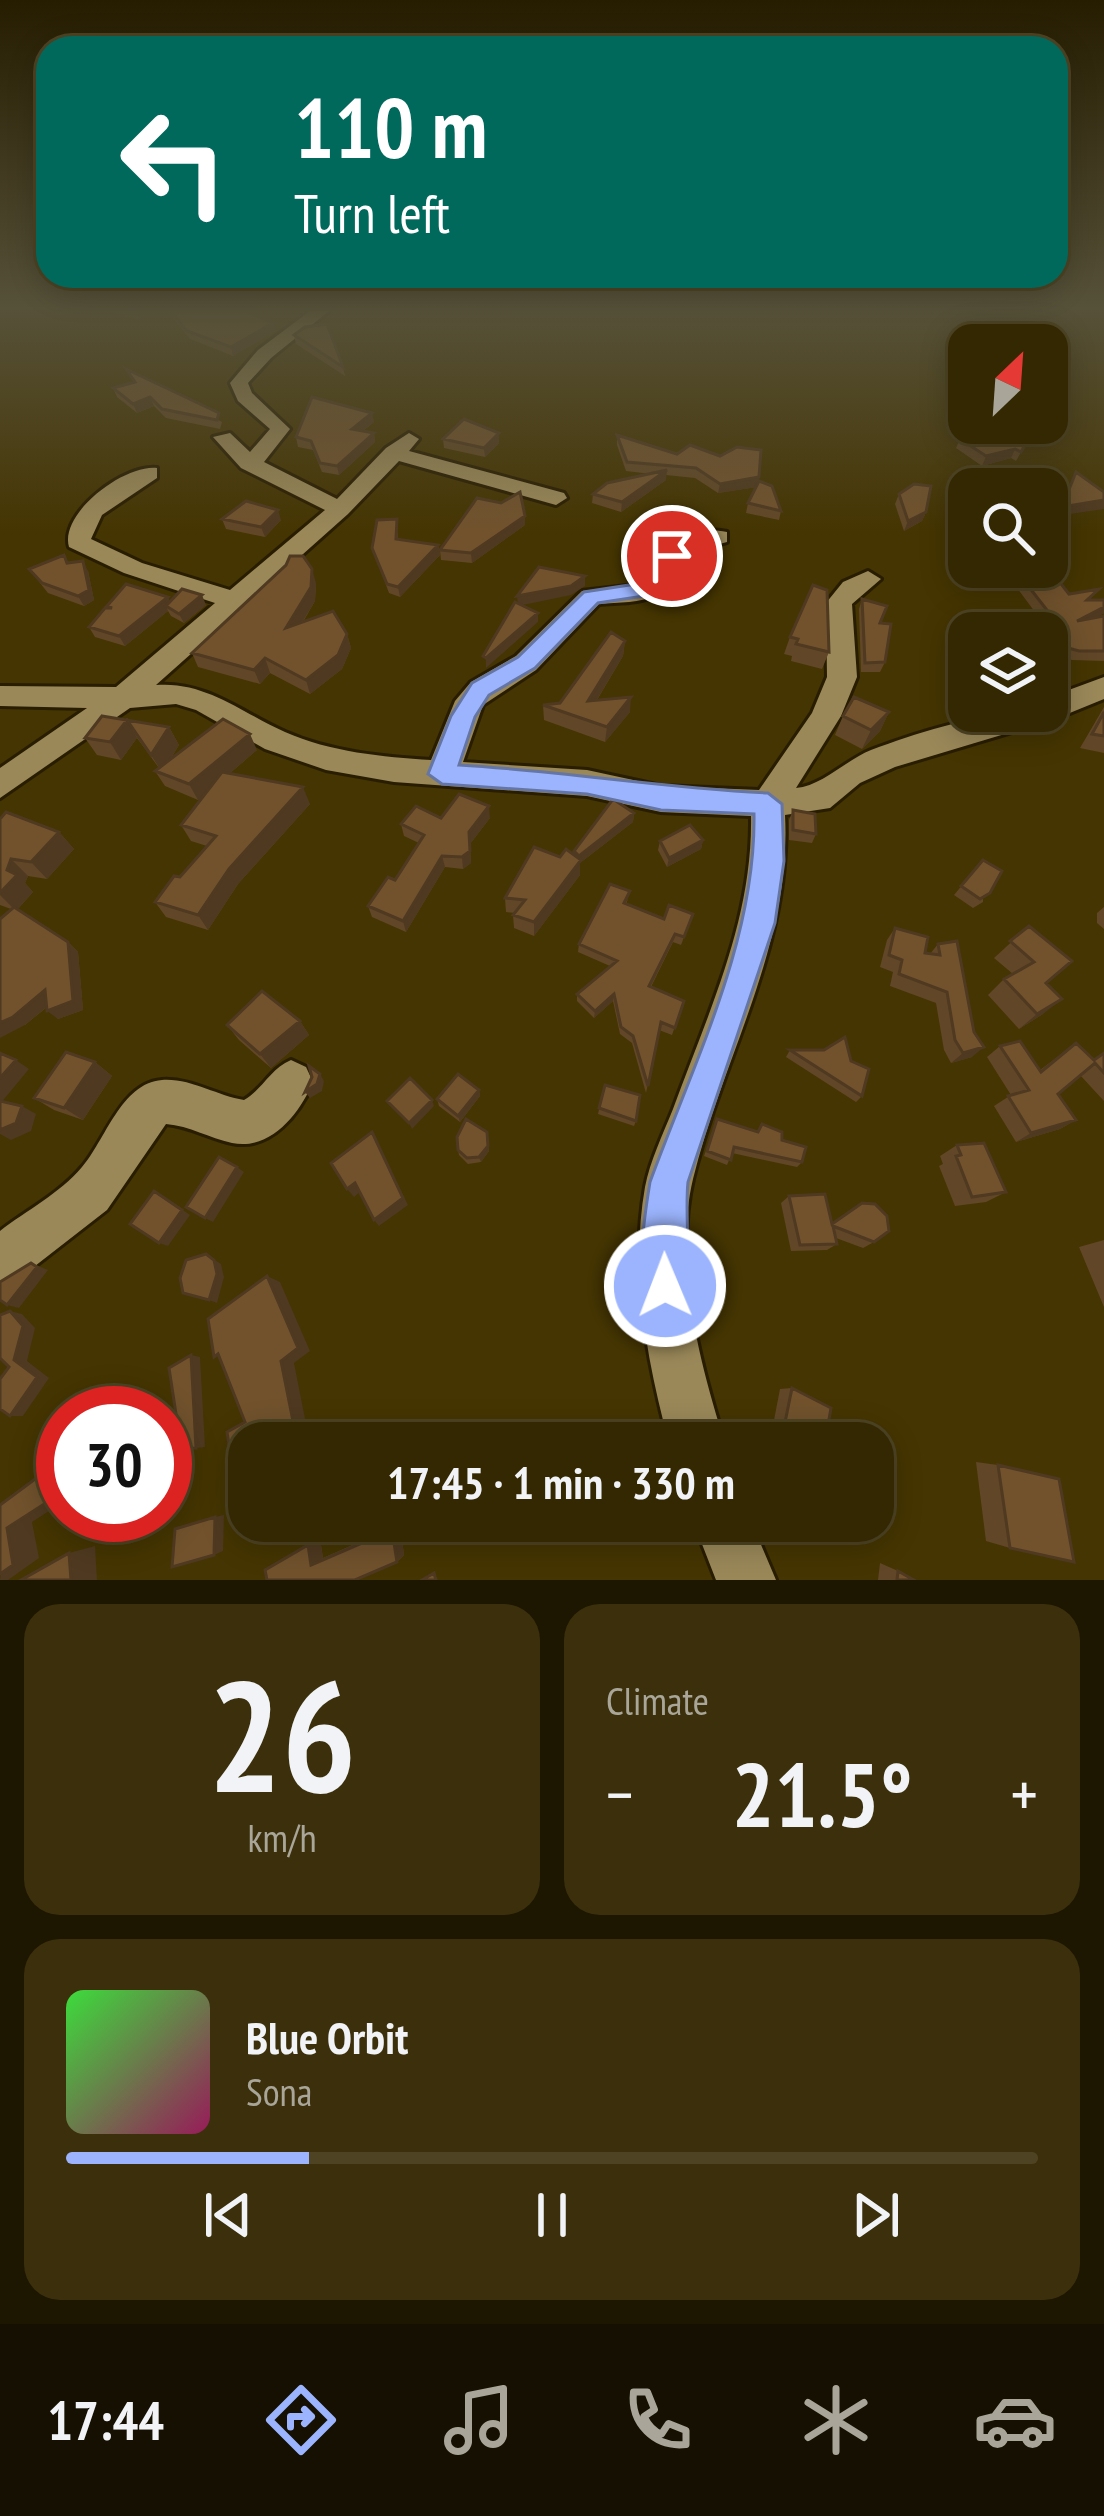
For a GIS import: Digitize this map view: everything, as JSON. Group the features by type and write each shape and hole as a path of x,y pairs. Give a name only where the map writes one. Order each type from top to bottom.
{"street":[{"path":"240,385 247,400 273,416 280,429 269,447 248,464"},
{"path":"223,436 248,464 340,509"},
{"path":"0,785 123,698 340,509 402,446 556,498"},
{"path":"148,473 88,515 77,542 134,568 236,602"},
{"path":"442,774 463,716 481,689 526,662 591,597 642,592 655,584 678,552 701,539 718,537"},
{"path":"693,1422 665,1286 664,1218 669,1182 760,923 770,861 768,804 826,716 842,677 839,603 868,579"},
{"path":"1068,701 1104,687"},
{"path":"0,696 194,697 300,750 394,770 587,783 661,799 768,804 818,799 849,774 884,758 971,732"},
{"path":"0,1263 92,1192 111,1171 136,1125 158,1102 176,1101 227,1120 259,1120 278,1105 291,1082"},
{"path":"731,1542 746,1580"}],"building":[{"path":"159,385 219,413 217,420 162,409 150,397 133,404 113,388"},
{"path":"312,397 372,413 352,429 374,433 337,466 320,463 311,441 296,437"},
{"path":"464,419 499,433 484,448 443,439"},
{"path":"617,435 677,454 690,445 720,456 737,447 761,450 759,477 720,484 696,468 627,462"},
{"path":"968,444 1026,444 1021,452 1015,449 986,456"},
{"path":"667,470 622,502 593,494 607,483"},
{"path":"1076,472 1104,492 1104,500 1068,506"},
{"path":"759,481 772,486 781,511 748,503"},
{"path":"914,484 931,486 926,512 908,521 899,494"},
{"path":"520,492 525,516 471,553 440,550 477,498 501,503"},
{"path":"246,501 278,510 261,527 222,519"},
{"path":"397,519 396,539 438,545 398,587 387,584 372,548 377,520"},
{"path":"64,555 67,563 83,561 89,590 78,596 42,583 29,569"},
{"path":"290,556 303,556 312,569 311,587 286,628 333,611 347,634 338,655 306,680 265,658 254,670 192,653 286,565"},
{"path":"539,567 585,576 571,586 517,596"},
{"path":"126,584 168,597 119,636 89,627 105,608 112,608 107,606"},
{"path":"813,585 827,590 829,652 796,644 798,639 790,637"},
{"path":"1030,588 1064,588 1069,594 1099,589 1087,600 1104,600 1104,607 1077,621 1104,616 1104,651 1068,648 1068,612 1048,612"},
{"path":"182,589 202,595 179,614 166,606"},
{"path":"862,599 887,606 880,623 891,624 885,662 865,663"},
{"path":"515,602 538,613 486,658 483,656"},
{"path":"611,632 625,641 588,701 631,697 607,727 543,705 560,703"},
{"path":"854,697 889,712 871,730 843,716"},
{"path":"1104,712 1104,736 1092,734"},
{"path":"102,716 127,720 110,742 85,738"},
{"path":"223,719 250,734 189,784 155,771"},
{"path":"127,720 169,727 151,755"},
{"path":"222,772 303,787 229,869 198,915 155,902 174,876 180,877 216,836 181,825"},
{"path":"459,794 489,806 469,832 470,851 462,857 442,856 403,921 368,906 388,877 395,880 424,835 401,824 416,806 441,818"},
{"path":"613,799 634,813 579,856 574,851"},
{"path":"793,810 815,814 816,834 793,830"},
{"path":"6,812 59,832 31,862 11,859 7,870 17,875 0,893 0,819"},
{"path":"690,825 703,840 669,858 660,841"},
{"path":"534,847 560,857 566,849 581,860 534,922 513,915 525,900 505,898"},
{"path":"983,860 1002,871 990,893 980,899 961,886"},
{"path":"610,884 630,891 624,903 664,919 669,905 693,914 684,937 675,934 649,986 684,1001 675,1028 661,1022 648,1086 633,1036 621,1027 614,994 595,1011 577,994 617,961 579,944"},
{"path":"14,907 68,942 73,1001 47,1011 45,990 0,1023 0,919"},
{"path":"1029,926 1072,961 1046,983 1062,999 1037,1014 1004,979 1034,962 1010,941"},
{"path":"895,928 928,937 925,953 940,955 938,944 957,941 974,1032 984,1047 963,1053 955,1040 947,992 899,974 902,960 889,955"},
{"path":"262,991 300,1021 260,1054 227,1025"},
{"path":"845,1037 851,1061 869,1069 862,1096 790,1050 824,1050"},
{"path":"1020,1041 1041,1072 1076,1043 1094,1060 1104,1053 1104,1073 1095,1063 1058,1094 1076,1120 1031,1133 1008,1096 1029,1090 1000,1046"},
{"path":"66,1052 95,1062 64,1108 34,1098"},
{"path":"0,1053 16,1060 0,1078"},
{"path":"309,1066 320,1074 317,1084 305,1092 312,1077"},
{"path":"458,1074 479,1090 458,1116 437,1099"},
{"path":"410,1078 432,1100 409,1123 387,1101"},
{"path":"605,1085 640,1095 636,1121 599,1108"},
{"path":"0,1101 22,1106 16,1123 0,1130"},
{"path":"466,1119 487,1132 488,1146 479,1157 467,1158 458,1150 457,1137"},
{"path":"717,1119 758,1132 762,1124 782,1132 782,1140 806,1147 802,1162 734,1147 731,1160 707,1151"},
{"path":"372,1132 403,1198 374,1220 355,1183 347,1189 331,1163"},
{"path":"984,1143 1006,1192 972,1197 956,1156 961,1155 957,1145"},
{"path":"219,1157 237,1167 205,1218 186,1207"},
{"path":"154,1191 182,1210 159,1243 130,1224"},
{"path":"825,1194 832,1224 862,1203 875,1204 887,1216 889,1231 874,1242 833,1226 837,1244 800,1245 789,1196"},
{"path":"206,1254 214,1260 217,1274 209,1300 183,1293 180,1278 186,1260"},
{"path":"31,1263 37,1267 7,1305 0,1300 0,1282"},
{"path":"267,1276 298,1348 281,1361 293,1422 245,1422 218,1354 214,1357 208,1319"},
{"path":"10,1311 23,1326 14,1360 37,1377 10,1416 0,1409 0,1379 9,1367 0,1358 0,1315"},
{"path":"191,1355 196,1448 192,1448 192,1386 172,1386 169,1368"},
{"path":"792,1388 831,1408 829,1422 785,1422"},
{"path":"998,1465 1059,1479 1074,1562 1010,1548"},
{"path":"36,1478 36,1509 7,1528 13,1565 0,1574 0,1505"},
{"path":"215,1517 214,1555 172,1567 174,1542 192,1542 192,1524"},
{"path":"364,1542 394,1542 397,1562 355,1580 267,1580 265,1570 308,1545 311,1565"},
{"path":"69,1553 71,1580 21,1580"}],"route":[{"path":"665,1286 664,1218 669,1182 760,923 770,861 768,804 661,799 587,783 442,774 463,716 481,689 526,662 591,597 649,589 672,556"}]}
